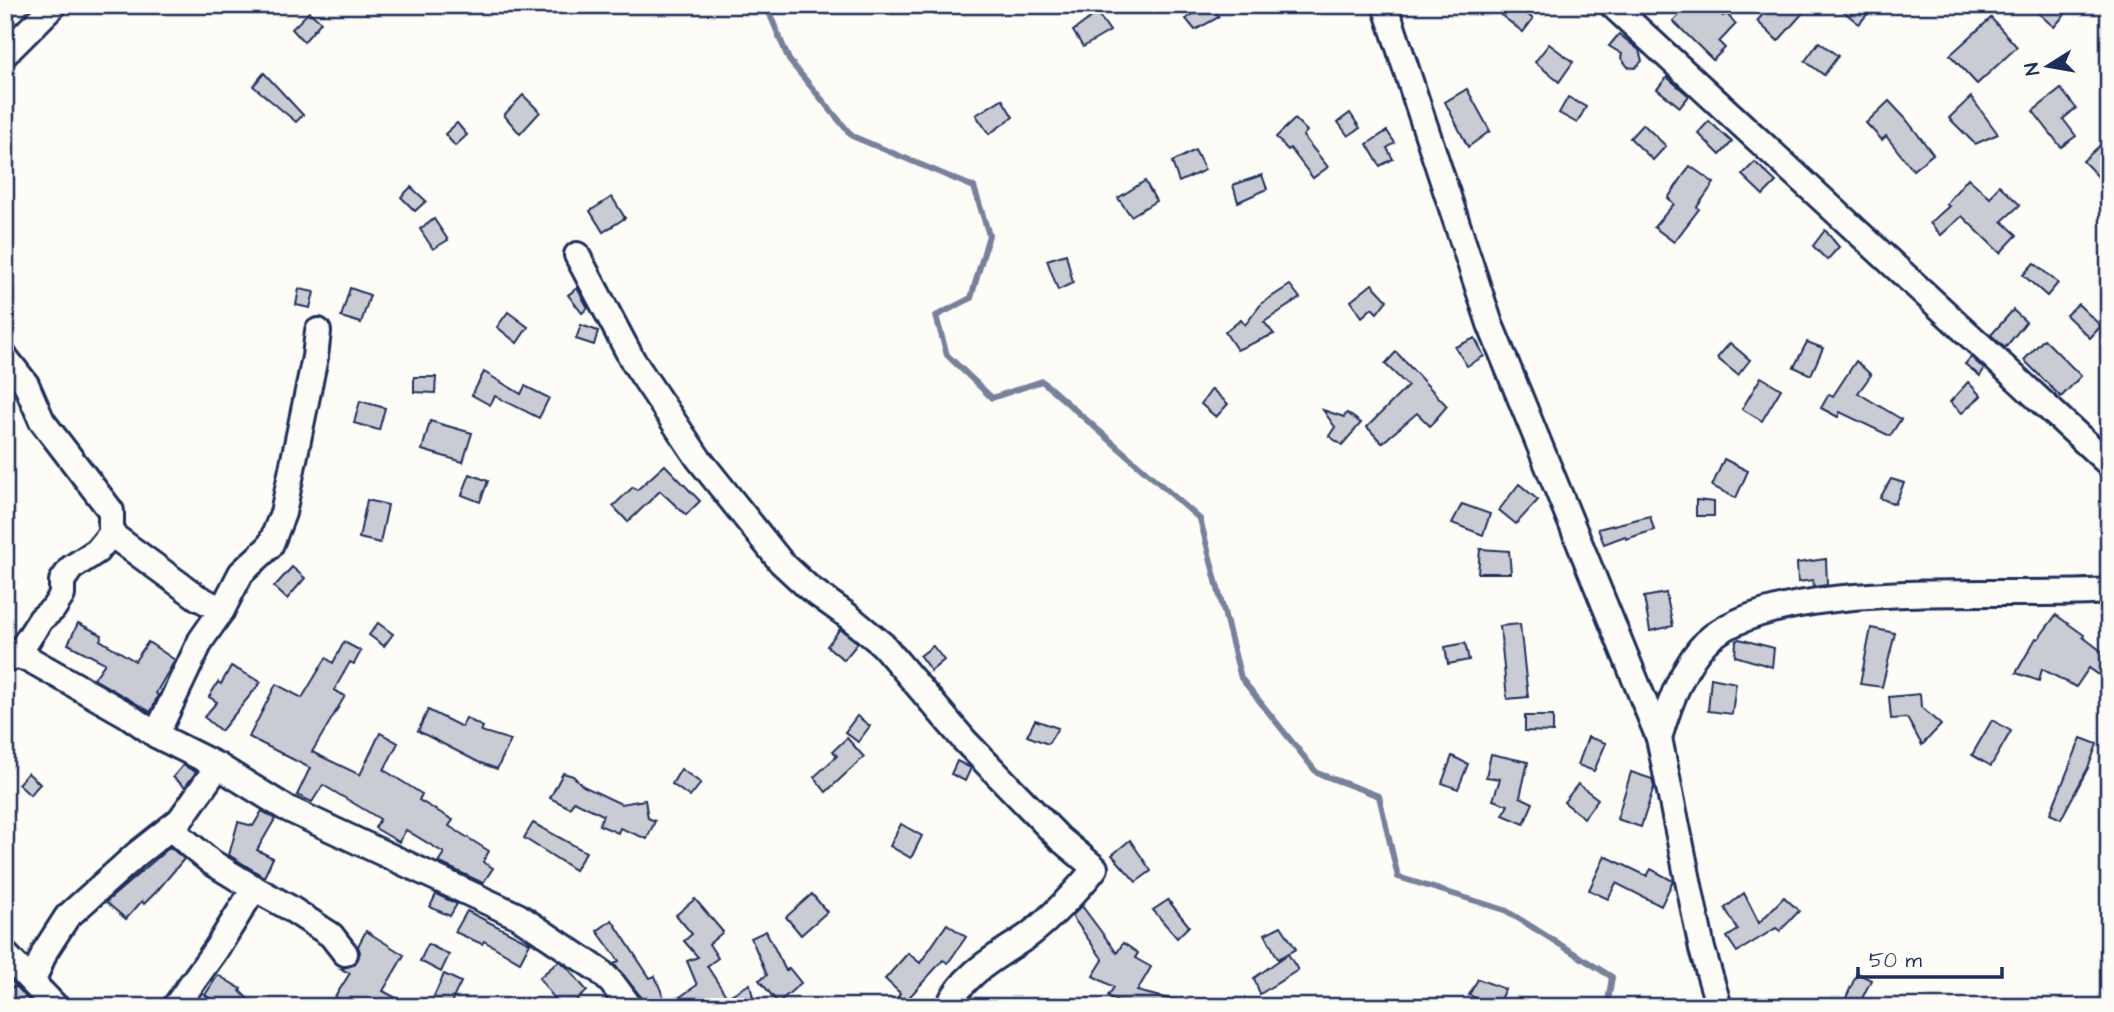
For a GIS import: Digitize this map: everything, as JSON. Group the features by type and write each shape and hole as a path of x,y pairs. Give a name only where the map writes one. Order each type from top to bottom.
{"street":[{"path":"5,54 54,5"},
{"path":"1385,5 1490,324 1659,738 1702,949 1719,1007"},
{"path":"1612,5 2109,464"},
{"path":"577,255 633,361 698,458 780,562 883,645 965,741 1059,838 1095,869 1031,933 961,983 948,1007"},
{"path":"156,735 201,640 222,610 241,573 270,546 283,513 318,331"},
{"path":"5,357 26,384 43,421 111,511 111,534 97,551 71,568 62,581 62,595 53,609 41,619 11,657"},
{"path":"111,534 197,597 222,610"},
{"path":"1659,738 1670,700 1704,644 1723,629 1753,616 1794,604 1881,595 2068,594 2109,591"},
{"path":"11,657 29,659 126,714 156,735 218,766 284,807 518,916 600,971 630,1007"},
{"path":"33,981 45,951 67,917 137,854 180,820 218,766"},
{"path":"170,828 211,862 331,935 345,953"},
{"path":"181,1004 250,895 252,887"},
{"path":"5,954 57,1007"}],"building":[{"path":"1210,5 1219,17 1195,30 1186,19"},
{"path":"1488,5 1516,5 1533,19 1523,32"},
{"path":"1689,5 1711,5 1723,16 1726,13 1736,24 1719,42 1725,48 1713,60 1673,21"},
{"path":"1771,5 1810,5 1778,41 1757,21"},
{"path":"1836,5 1875,5 1859,24"},
{"path":"2029,5 2059,5 2067,12 2054,27"},
{"path":"309,12 321,22 304,42 292,29"},
{"path":"1097,13 1110,31 1083,47 1073,31"},
{"path":"1991,18 2017,47 1977,84 1950,55"},
{"path":"1619,34 1639,50 1642,61 1635,68 1628,67 1621,58 1622,54 1609,46"},
{"path":"1819,42 1838,56 1824,75 1805,61"},
{"path":"1549,44 1573,62 1559,82 1535,62"},
{"path":"264,73 303,115 296,122 253,86"},
{"path":"1667,77 1689,96 1680,107 1657,89"},
{"path":"1467,89 1490,131 1468,147 1445,102"},
{"path":"2061,89 2076,108 2063,119 2076,136 2061,147 2033,111"},
{"path":"523,95 540,112 520,134 504,115"},
{"path":"1568,97 1586,107 1577,123 1559,113"},
{"path":"1971,97 1998,134 1975,144 1949,118"},
{"path":"1002,99 1013,117 989,134 976,115"},
{"path":"1889,101 1933,154 1913,170 1886,136 1882,140 1866,123"},
{"path":"1350,113 1360,128 1348,136 1338,122"},
{"path":"1295,119 1307,131 1303,136 1328,167 1313,178 1290,148 1288,150 1276,137"},
{"path":"1709,121 1732,142 1720,155 1698,133"},
{"path":"457,123 467,135 455,146 445,134"},
{"path":"1643,124 1666,146 1653,160 1630,138"},
{"path":"1387,131 1395,143 1387,148 1393,159 1380,166 1367,144"},
{"path":"2109,137 2109,188 2083,161"},
{"path":"1195,150 1205,170 1179,182 1172,162"},
{"path":"1755,162 1776,182 1763,195 1742,175"},
{"path":"1690,166 1714,183 1697,207 1699,209 1674,242 1654,227 1674,204 1668,198"},
{"path":"1262,175 1267,189 1238,202 1233,185"},
{"path":"1968,178 1990,198 1999,185 2020,205 2002,221 2017,235 2000,253 1962,216 1941,235 1930,223 1949,206 1946,204"},
{"path":"1145,181 1156,201 1131,216 1118,198"},
{"path":"411,187 426,201 415,211 401,197"},
{"path":"612,197 625,218 603,232 590,211"},
{"path":"434,219 448,240 433,249 420,229"},
{"path":"1825,230 1839,247 1827,260 1813,246"},
{"path":"1066,254 1073,283 1058,290 1047,260"},
{"path":"2034,263 2058,283 2047,296 2023,275"},
{"path":"1372,284 1387,300 1377,313 1372,308 1362,317 1351,301"},
{"path":"1290,285 1300,298 1264,322 1274,334 1237,350 1225,332 1241,320 1245,325 1262,303"},
{"path":"350,288 370,295 361,323 341,317"},
{"path":"577,288 588,308 582,313 568,295"},
{"path":"299,289 314,292 310,308 296,305"},
{"path":"2078,304 2101,326 2090,338 2066,315"},
{"path":"2013,310 2026,322 2005,348 1991,335"},
{"path":"508,312 528,327 517,343 497,327"},
{"path":"581,325 598,331 594,345 576,339"},
{"path":"1475,338 1484,356 1467,366 1455,347"},
{"path":"2044,339 2081,376 2061,397 2024,360"},
{"path":"1807,342 1823,348 1811,375 1794,367"},
{"path":"1730,343 1750,360 1738,375 1717,358"},
{"path":"1396,352 1447,406 1430,426 1417,413 1382,443 1367,427 1408,386 1385,364"},
{"path":"1971,357 1984,369 1980,376 1965,364"},
{"path":"1856,361 1871,375 1858,393 1901,419 1890,436 1840,412 1838,417 1821,408 1829,394 1833,396"},
{"path":"484,372 521,394 525,386 549,398 539,418 495,396 490,405 472,395"},
{"path":"414,377 436,377 435,393 414,392"},
{"path":"1761,377 1781,389 1762,421 1742,409"},
{"path":"1968,382 1981,396 1962,413 1950,402"},
{"path":"1212,389 1228,404 1216,417 1201,404"},
{"path":"360,401 385,408 379,430 354,423"},
{"path":"1323,410 1344,417 1347,413 1361,423 1342,445 1329,436 1335,427"},
{"path":"430,421 472,433 463,462 422,450"},
{"path":"1724,459 1748,471 1736,498 1712,486"},
{"path":"665,465 700,501 686,515 660,491 628,522 613,506 633,487 637,490"},
{"path":"470,474 488,481 480,502 462,495"},
{"path":"1891,479 1904,483 1895,504 1880,498"},
{"path":"1519,484 1538,500 1516,524 1499,510"},
{"path":"367,500 388,505 380,543 359,538"},
{"path":"1696,500 1714,502 1714,516 1696,516"},
{"path":"1462,504 1490,514 1483,535 1452,523"},
{"path":"1650,516 1654,530 1604,544 1598,529"},
{"path":"1480,549 1509,551 1511,573 1478,573"},
{"path":"1826,559 1827,585 1814,587 1813,580 1798,582 1797,563"},
{"path":"292,567 305,578 287,599 274,587"},
{"path":"1666,593 1673,626 1650,631 1644,597"},
{"path":"2056,615 2109,657 2109,682 2089,668 2076,687 2042,669 2039,681 2016,673 2036,638 2038,639"},
{"path":"78,623 102,635 100,640 135,661 148,642 175,660 156,693 158,695 151,712 94,679 105,663 68,644"},
{"path":"378,623 393,634 384,646 369,635"},
{"path":"1520,624 1528,697 1507,699 1500,626"},
{"path":"1871,628 1895,633 1882,687 1860,684"},
{"path":"840,629 858,643 844,660 827,646"},
{"path":"1739,639 1774,648 1772,667 1735,656 1736,641"},
{"path":"344,642 361,651 354,664 350,662 334,690 345,696 312,752 360,775 380,733 398,743 384,770 422,794 419,800 453,820 449,826 489,851 483,862 493,868 483,883 438,862 444,853 406,830 399,842 375,828 380,819 323,785 312,802 297,795 310,768 249,737 276,684 302,698 326,658 333,663"},
{"path":"1465,643 1469,660 1448,664 1445,647"},
{"path":"933,646 944,660 931,671 920,656"},
{"path":"231,666 261,682 221,731 204,717 217,702 209,697 218,682 221,684"},
{"path":"1711,678 1736,683 1732,714 1708,711"},
{"path":"1920,694 1921,707 1941,725 1922,745 1907,718 1891,719 1889,697"},
{"path":"428,710 462,727 466,718 483,727 481,731 511,740 497,769 418,731"},
{"path":"857,716 870,726 858,742 845,732"},
{"path":"1525,716 1553,716 1553,732 1525,731"},
{"path":"1035,720 1058,728 1048,744 1027,736"},
{"path":"1992,720 2011,731 1991,766 1972,755"},
{"path":"1588,737 1606,743 1594,771 1578,765"},
{"path":"847,738 864,757 826,792 814,777 837,756 833,751"},
{"path":"2081,738 2097,744 2088,768 2061,819 2050,814"},
{"path":"1491,754 1528,762 1520,797 1533,803 1524,824 1503,815 1508,805 1493,800 1500,779 1486,777"},
{"path":"1452,756 1468,764 1458,789 1442,783"},
{"path":"957,761 971,768 965,781 951,774"},
{"path":"183,765 196,772 185,787 173,777"},
{"path":"681,769 701,783 690,797 672,784"},
{"path":"1631,772 1652,779 1654,787 1641,827 1617,819"},
{"path":"28,773 40,784 30,795 18,784"},
{"path":"563,773 621,804 645,800 648,818 655,821 647,839 620,828 618,833 599,825 603,815 574,801 570,808 550,798"},
{"path":"1578,784 1598,799 1584,818 1564,802"},
{"path":"262,811 275,819 257,850 273,858 264,877 229,855 238,822 253,826"},
{"path":"533,823 586,852 575,870 524,838"},
{"path":"901,824 922,836 911,858 890,846"},
{"path":"1130,840 1151,871 1136,882 1112,855"},
{"path":"170,847 184,859 144,904 142,901 126,919 106,902"},
{"path":"1605,856 1647,876 1651,869 1673,881 1661,906 1616,883 1608,899 1589,890"},
{"path":"1744,893 1759,923 1784,897 1799,911 1780,931 1776,928 1737,952 1727,937 1738,930 1725,908"},
{"path":"436,894 457,904 450,916 430,907"},
{"path":"812,894 827,912 801,935 786,917"},
{"path":"695,899 723,932 709,944 718,958 707,966 727,997 750,984 755,1007 645,1007 642,998 614,964 619,961 597,931 612,920 650,978 655,976 667,1006 697,985 687,961 698,957 684,941 692,934 676,915"},
{"path":"1168,900 1189,926 1177,938 1153,910"},
{"path":"1082,906 1117,953 1123,943 1138,953 1135,958 1151,967 1137,991 1177,1001 1177,1007 1129,1007 1108,996 1114,987 1093,976 1103,960 1072,916"},
{"path":"467,911 530,943 520,962 484,941 482,944 455,932"},
{"path":"947,924 966,937 948,963 943,960 905,1002 898,997 900,993 885,979 908,953 920,963"},
{"path":"1281,926 1296,949 1278,959 1265,934"},
{"path":"366,931 404,955 383,991 413,1007 351,1007 335,997 350,973 340,969 354,965 360,952 358,946"},
{"path":"766,931 786,971 789,968 801,983 778,1003 759,980 767,975 751,938"},
{"path":"428,944 449,955 441,972 420,961"},
{"path":"1288,954 1298,970 1260,994 1254,978"},
{"path":"559,961 587,991 570,1007 561,1007 539,978"},
{"path":"1857,973 1871,980 1858,1007 1842,1007"},
{"path":"444,974 461,982 449,1007 429,1007"},
{"path":"218,975 241,989 256,1007 224,1007 205,995"},
{"path":"1478,979 1505,989 1496,1007 1469,995"},
{"path":"17,987 28,999 28,1006 5,1005 5,988"}],"waterway":[{"path":"766,5 789,60 852,136 974,187 989,235 971,298 936,316 947,355 992,398 1042,381 1200,519 1241,678 1317,773 1379,796 1398,877 1505,910 1612,977 1607,1007"}]}
